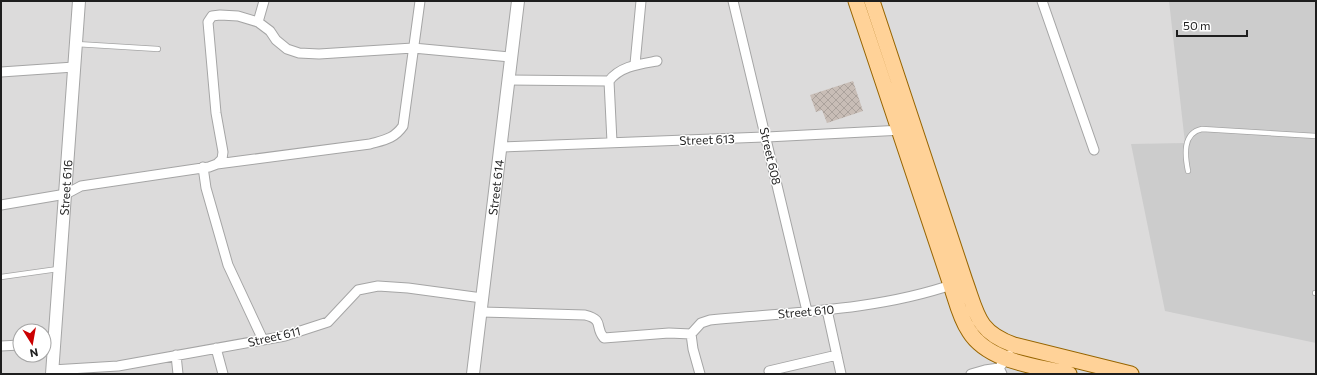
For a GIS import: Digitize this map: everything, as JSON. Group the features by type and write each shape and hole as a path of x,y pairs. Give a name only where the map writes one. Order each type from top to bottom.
{"main road":[{"path":"856,1 899,130 958,283 981,323 987,331 997,338 1014,345 1131,374"},
{"path":"872,1 914,128 958,283 968,330 976,341 990,351 1003,367 1068,374"}],"street":[{"name":"Street 616","path":"52,323 60,269 79,1"},
{"path":"258,22 264,1"},
{"path":"1,205 66,194 81,186 217,164 370,144 388,139 398,134 403,126 420,1"},
{"name":"Street 614","path":"473,374 518,1"},
{"path":"635,64 641,1"},
{"name":"Street 608","path":"733,1 808,311"},
{"path":"1042,1 1094,150"},
{"path":"217,164 222,159 223,152 216,113 208,22 212,16 238,16 258,22 270,31 276,40 287,49 299,53 319,54 413,48 511,56"},
{"path":"612,142 609,81 615,74 635,64 657,61"},
{"path":"1,72 74,67"},
{"path":"508,80 609,81"},
{"name":"Street 613","path":"500,146 767,137 914,128"},
{"path":"203,167 206,188 228,265 263,340"},
{"name":"Street 610","path":"691,334 701,323 710,320 827,310 894,301 958,283"},
{"name":"Street 611","path":"52,372 118,366 285,336 328,322 358,290 378,286 408,288 482,298"},
{"path":"827,310 841,374"},
{"path":"481,312 585,315 594,317 598,321 601,335 604,338 669,333 691,334 693,349 700,374"},
{"path":"1,346 12,345"},
{"path":"971,374 1003,367 1014,345"},
{"path":"216,348 223,374"},
{"path":"176,355 178,374"},
{"path":"769,371 837,355"}],"lane":[{"path":"76,44 158,49"},
{"path":"1188,171 1185,154 1189,136 1194,131 1202,130 1316,136"},
{"path":"1,277 60,269"}],"shaded area":[{"path":"1,1 1316,1 1316,374 1,374"},
{"path":"1169,1 1316,1 1316,343 1165,311 1131,144 1185,143"}],"building":[{"path":"853,81 863,111 827,123 822,110 816,112 810,95"}]}
